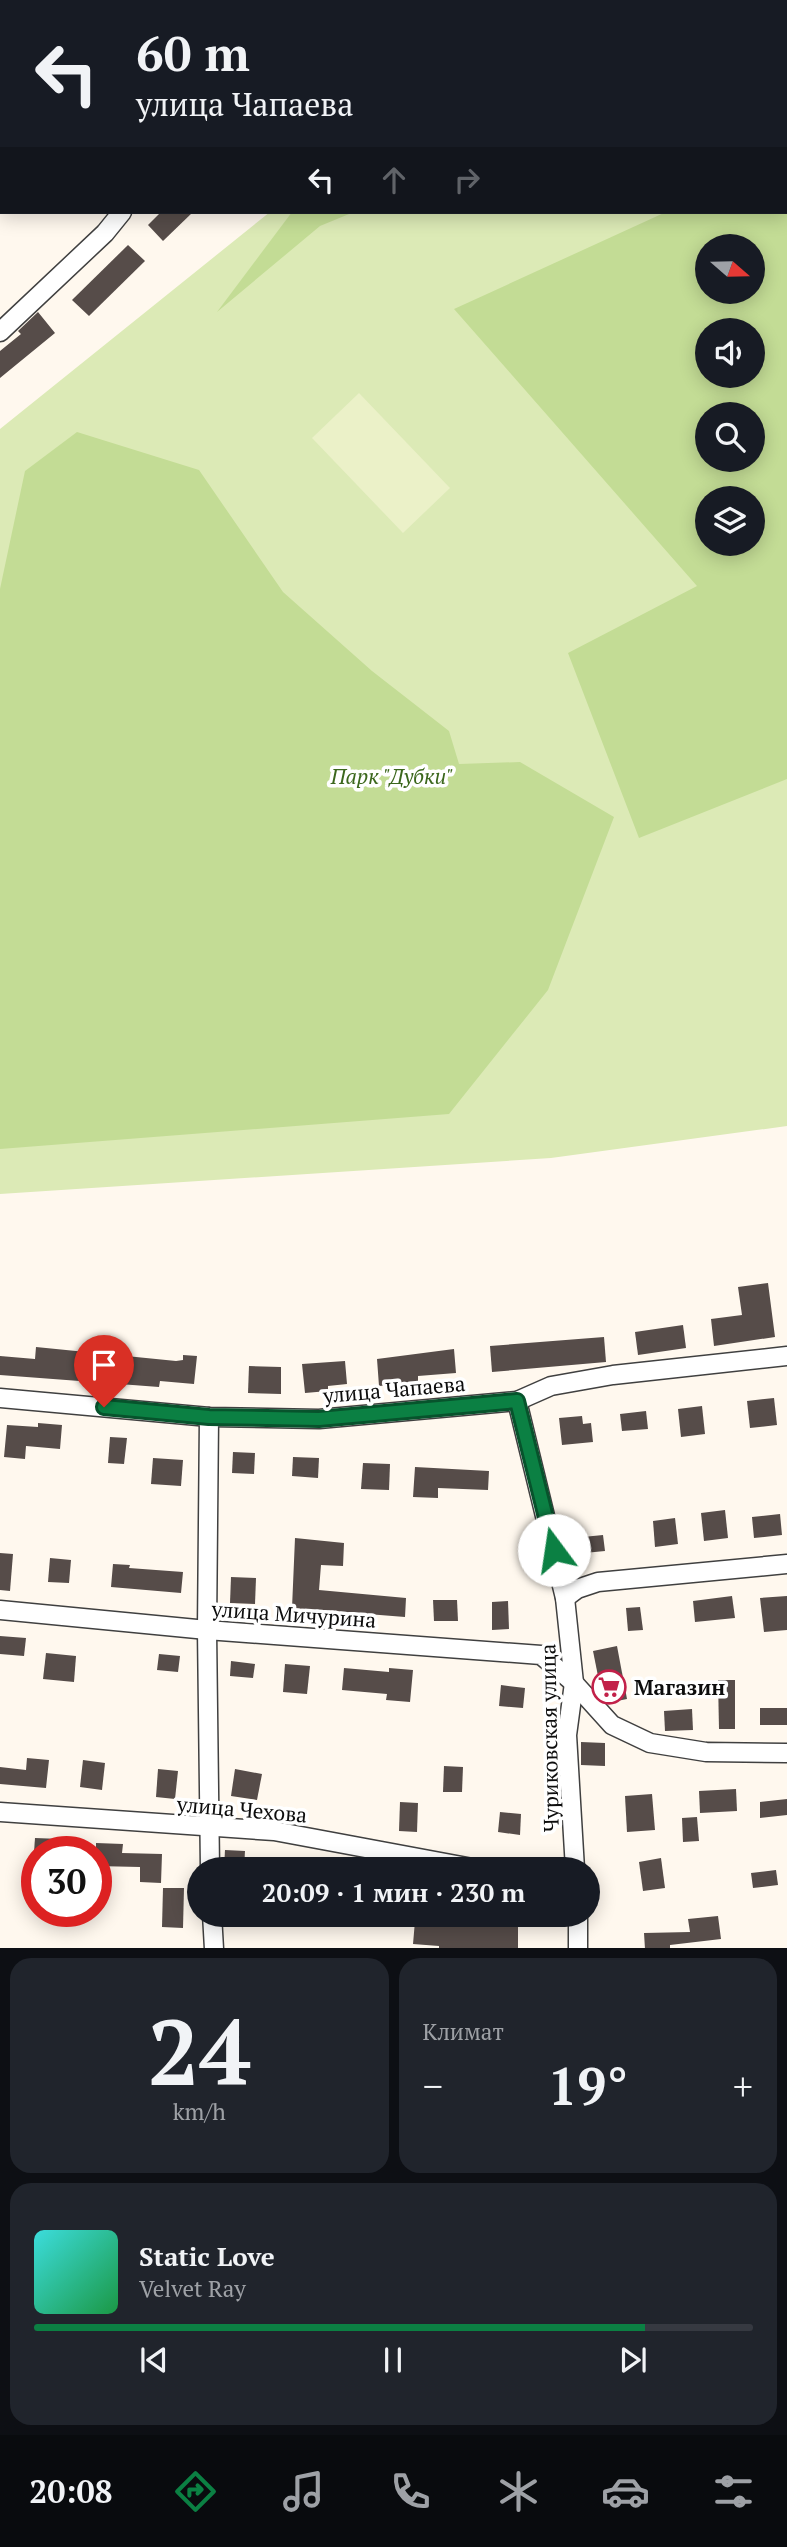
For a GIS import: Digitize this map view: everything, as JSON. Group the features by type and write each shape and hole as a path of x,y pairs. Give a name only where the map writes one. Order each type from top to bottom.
{"street":[{"path":"0,332 105,233 120,214"},
{"name":"улица Чапаева","path":"0,1398 209,1417 319,1419 517,1401 551,1386 613,1375 787,1356"},
{"name":"Чуриковская улица","path":"517,1401 565,1598 574,1683 567,1735 574,1857"},
{"path":"209,1417 207,1630 210,1857"},
{"path":"565,1598 577,1589 598,1582 787,1564"},
{"name":"улица Мичурина","path":"0,1610 207,1630 541,1655 574,1683 612,1725 650,1743 706,1752 787,1753"},
{"name":"улица Чехова","path":"0,1812 274,1831 414,1857"},
{"path":"213,1927 214,1948"},
{"path":"578,1927 578,1948"}],"green space":[{"name":"Парк \"Дубки\"","path":"268,214 787,214 787,1126 551,1158 0,1194 0,429"},
{"path":"290,214 349,214 320,226 217,312"},
{"path":"662,214 787,214 787,779 639,838 568,653 697,586 454,309"},
{"path":"359,393 450,488 403,533 312,438"},
{"path":"77,432 199,470 283,592 372,671 449,731 459,764 520,762 614,817 548,990 449,1114 0,1149 0,589 25,471"}],"building":[{"path":"159,214 191,214 163,241 148,225"},
{"path":"128,245 145,261 89,316 72,300"},
{"path":"38,312 55,333 0,378 0,351 21,334 18,331"},
{"path":"768,1283 775,1337 714,1346 711,1319 742,1315 738,1287"},
{"path":"683,1325 686,1348 638,1355 635,1332"},
{"path":"604,1337 606,1362 492,1372 490,1346"},
{"path":"36,1347 176,1361 183,1360 183,1355 197,1356 194,1384 160,1381 159,1387 0,1375 0,1356 35,1359"},
{"path":"454,1349 456,1373 418,1376 418,1383 379,1386 377,1359"},
{"path":"345,1361 347,1384 328,1386 328,1391 305,1393 302,1364"},
{"path":"249,1366 281,1367 281,1394 248,1393"},
{"path":"774,1398 777,1425 750,1428 747,1401"},
{"path":"702,1406 705,1434 681,1437 678,1409"},
{"path":"646,1411 648,1429 622,1431 620,1414"},
{"path":"582,1416 583,1424 591,1423 593,1442 562,1445 559,1418"},
{"path":"38,1423 62,1425 60,1449 26,1446 25,1459 4,1457 7,1425 38,1427"},
{"path":"110,1437 127,1438 124,1464 108,1463"},
{"path":"233,1452 255,1453 254,1474 232,1473"},
{"path":"293,1457 319,1458 318,1478 292,1476"},
{"path":"153,1458 183,1460 181,1486 151,1484"},
{"path":"363,1463 390,1464 389,1490 361,1489"},
{"path":"415,1467 489,1471 488,1490 438,1488 438,1498 413,1497"},
{"path":"725,1510 728,1538 704,1541 701,1513"},
{"path":"780,1514 782,1535 754,1538 752,1517"},
{"path":"675,1518 678,1544 655,1547 653,1521"},
{"path":"603,1535 605,1551 574,1554 573,1538"},
{"path":"295,1538 344,1543 343,1566 321,1565 319,1590 406,1598 405,1617 292,1608"},
{"path":"0,1553 13,1554 10,1591 0,1590"},
{"path":"50,1558 71,1560 69,1583 48,1582"},
{"path":"113,1564 130,1565 129,1568 183,1572 181,1593 111,1587"},
{"path":"231,1577 256,1578 255,1604 230,1603"},
{"path":"732,1596 735,1618 695,1622 693,1601"},
{"path":"787,1596 787,1630 764,1632 760,1598"},
{"path":"433,1600 457,1600 458,1621 434,1621"},
{"path":"508,1601 509,1629 492,1630 492,1602"},
{"path":"640,1607 643,1630 628,1631 626,1608"},
{"path":"0,1636 26,1638 24,1656 0,1654"},
{"path":"617,1646 627,1699 607,1703 602,1696 593,1651"},
{"path":"46,1653 76,1656 74,1682 43,1679"},
{"path":"159,1654 180,1656 178,1672 157,1670"},
{"path":"231,1661 255,1664 253,1678 230,1676"},
{"path":"285,1664 310,1666 307,1694 283,1692"},
{"path":"344,1668 389,1672 389,1668 413,1670 410,1702 386,1700 387,1694 342,1690"},
{"path":"718,1680 735,1680 735,1729 719,1729"},
{"path":"501,1685 525,1688 523,1708 499,1706"},
{"path":"760,1708 787,1708 787,1725 760,1725"},
{"path":"692,1709 693,1730 665,1731 664,1711"},
{"path":"581,1742 605,1743 605,1766 581,1765"},
{"path":"27,1758 49,1760 46,1788 0,1784 0,1767 26,1770"},
{"path":"83,1760 105,1763 102,1790 80,1787"},
{"path":"444,1766 463,1767 462,1792 443,1792"},
{"path":"158,1769 178,1771 175,1799 156,1797"},
{"path":"235,1769 262,1774 257,1800 231,1796"},
{"path":"736,1789 737,1811 700,1813 699,1791"},
{"path":"652,1794 655,1830 627,1832 625,1796"},
{"path":"787,1799 787,1815 760,1818 760,1802"},
{"path":"400,1802 418,1803 417,1832 399,1831"},
{"path":"500,1812 521,1814 520,1835 498,1832"},
{"path":"697,1817 699,1841 683,1842 682,1818"},
{"path":"112,1844 123,1844 122,1853 162,1854 161,1883 140,1882 140,1867 112,1866"},
{"path":"225,1850 245,1851 245,1857 225,1857"},
{"path":"661,1858 665,1888 643,1891 639,1862"},
{"path":"776,1870 778,1885 753,1888 751,1873"},
{"path":"163,1888 184,1888 183,1928 162,1927"},
{"path":"718,1916 721,1939 670,1945 670,1948 645,1948 644,1933 690,1932 688,1919"},
{"path":"414,1927 518,1927 518,1948 439,1948 413,1944"}],"place":[{"name":"Магазин","path":"609,1687"}],"route":[{"path":"104,1407 209,1417 319,1419 517,1401 554,1550"}]}
